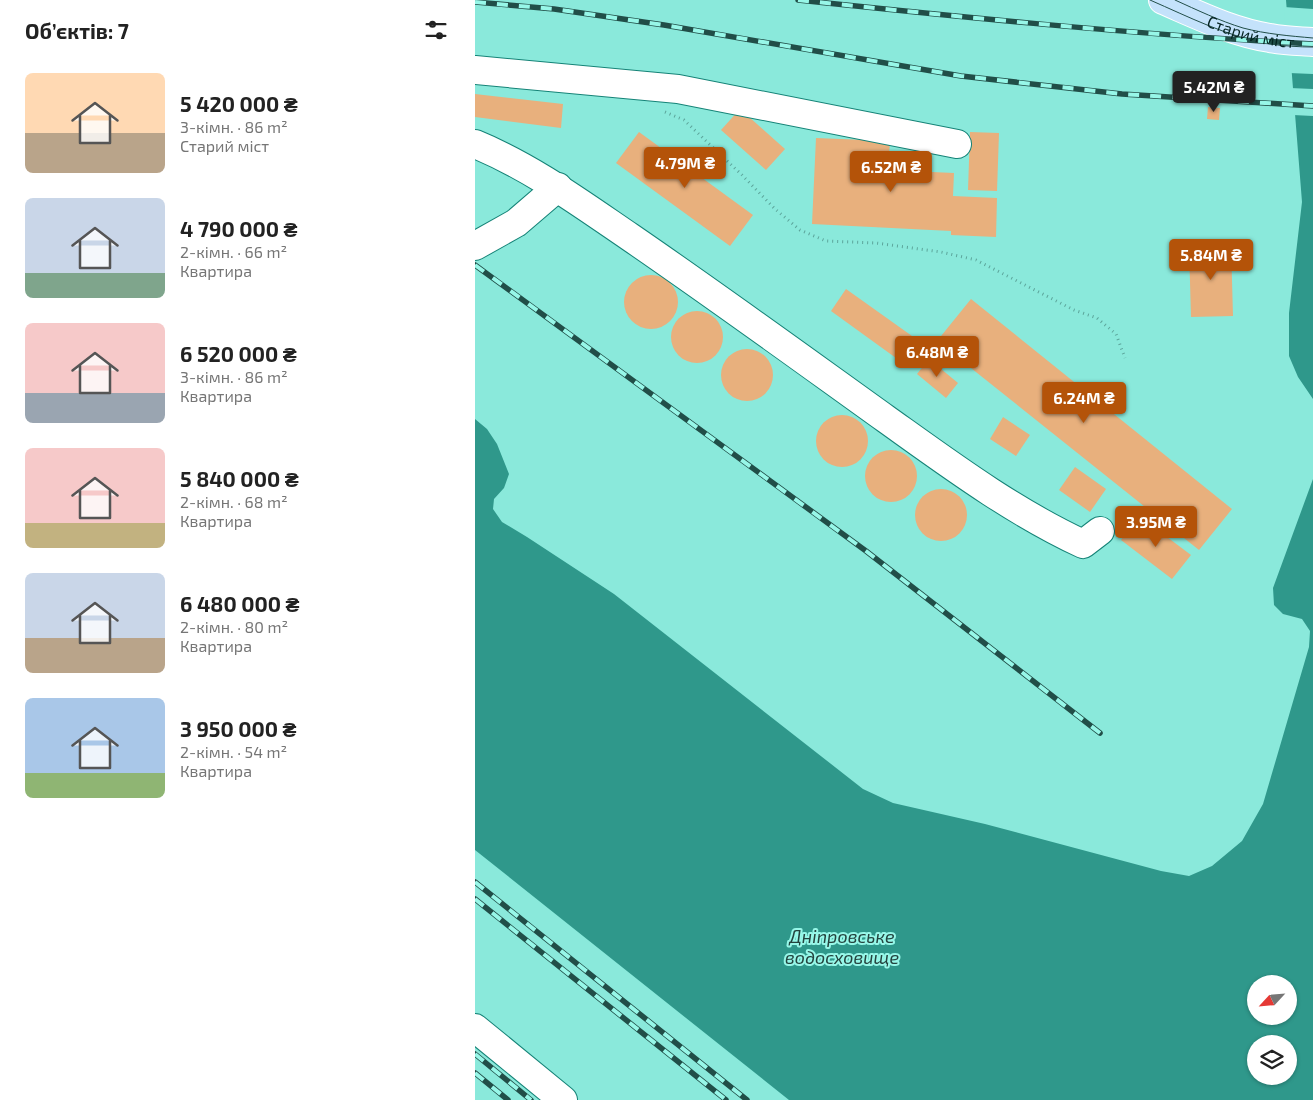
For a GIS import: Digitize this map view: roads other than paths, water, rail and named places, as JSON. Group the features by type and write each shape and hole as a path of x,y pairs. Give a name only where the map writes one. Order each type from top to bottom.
{"main road":[{"name":"Старий міст","path":"1163,0 1225,26 1245,32 1269,38 1313,42"}],"lane":[{"path":"475,70 678,89 957,144"},
{"path":"475,144 505,156 558,188 645,247 968,476 1049,528 1083,544 1100,531"},
{"path":"475,246 516,223 558,188"},
{"path":"475,1028 563,1100"}],"water":[{"path":"1286,0 1313,0 1313,399 1298,377 1289,356 1289,313 1302,202"},
{"name":"Дніпровське водосховище","path":"475,419 487,429 497,444 509,474 504,488 494,499 493,509 502,522 614,594 863,789 893,803 985,824 1161,871 1189,876 1212,866 1242,841 1263,804 1309,647 1310,631 1302,619 1283,614 1274,605 1273,588 1313,479 1313,1100 789,1100 475,850"}],"tram line":[{"path":"1150,0 1239,37 1270,44 1313,47"},
{"path":"1175,0 1217,19 1243,28 1313,38"}],"railway":[{"path":"798,0 1055,25 1313,44"},
{"path":"475,2 554,9 664,25 961,76 1122,94 1313,106"},
{"path":"475,265 866,551 1100,733"},
{"path":"475,882 747,1100"},
{"path":"475,899 726,1100"},
{"path":"475,1054 531,1100"},
{"path":"475,1073 508,1100"}]}
